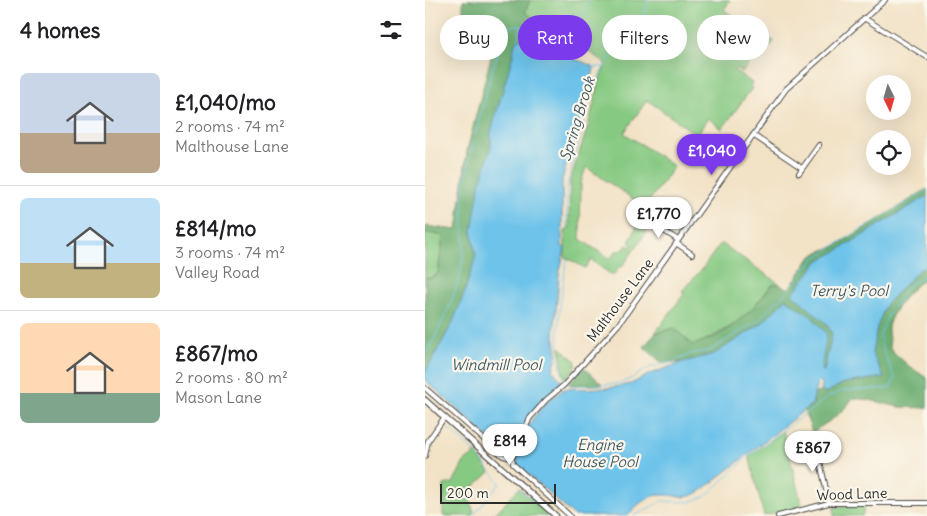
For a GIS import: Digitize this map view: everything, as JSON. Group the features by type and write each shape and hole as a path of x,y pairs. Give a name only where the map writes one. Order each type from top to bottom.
{"street":[{"name":"Malthouse Lane","path":"514,452 530,418 546,400 564,385 618,325 786,89 885,0"},
{"path":"864,18 927,57"},
{"path":"753,135 802,168"},
{"path":"799,173 819,145"},
{"path":"648,224 664,231 692,254"},
{"path":"425,388 503,456 508,457 514,452"},
{"path":"425,400 556,516"},
{"path":"432,459 425,456 428,441 444,418"},
{"path":"815,438 829,503"},
{"path":"514,452 512,461 516,467 570,516"},
{"name":"Wood Lane","path":"778,516 829,503 927,504"}],"green space":[{"path":"463,0 530,0 525,12 529,15 518,15 518,41 515,42 491,132 491,147 472,231 476,256 452,324 425,373 425,277 430,278 438,274 443,236 425,232 425,226 457,230 467,151 490,60 508,60 508,15 463,15"},
{"path":"530,0 730,0 724,10 732,15 697,15 697,60 752,60 742,73 736,68 734,70 752,83 750,86 752,88 722,129 708,118 697,135 647,100 624,133 674,166 645,207 586,167 581,183 580,239 610,259 616,251 622,251 627,245 630,247 632,245 629,242 638,224 648,226 646,229 648,230 622,267 620,266 613,276 591,260 585,268 565,257 565,231 569,229 570,181 606,64 592,54 592,15 529,15 525,12"},
{"path":"769,38 774,41 771,46 769,45"},
{"path":"927,189 927,196 819,260 826,323 832,334 824,371 821,370 787,299 761,324 714,354 683,362 662,363 644,347 655,333 674,328 693,345 714,337 731,327 751,310 772,285 778,283 787,289 790,287 810,258 818,252 836,246"},
{"path":"425,232 443,235 438,274 430,278 425,277"},
{"path":"721,243 787,289 772,285 757,305 738,321 716,335 693,345 674,328 655,333 684,294 682,291 702,269"},
{"path":"927,266 927,278 915,287 897,307 888,328 890,349 910,367 927,378 927,408 899,407 853,398 835,417 812,432 804,410 813,405 814,394 821,391 825,393 844,383 884,377 872,353 877,327 886,304 920,269"},
{"path":"560,347 576,361 577,365 565,379 563,372"},
{"path":"584,367 603,385 572,385 569,383"},
{"path":"783,431 802,506 764,516 749,456"},
{"path":"476,453 490,472 467,493 474,513 473,516 443,516 444,485 453,483 464,462"},
{"path":"519,488 551,516 493,516"},
{"path":"865,506 862,516 834,516 834,507"}],"water":[{"name":"Windmill Pool","path":"518,40 518,60 578,60 593,66 594,69 562,180 562,246 565,248 559,275 554,335 557,355 553,371 561,380 561,384 542,400 527,420 509,454 502,450 425,380 425,373 452,324 476,256 472,232 479,188 491,147 491,132 515,42"},
{"name":"Engine House Pool","path":"927,196 927,266 920,269 886,304 877,327 872,353 884,377 844,383 825,393 821,391 822,382 819,381 812,404 704,489 686,497 659,495 650,497 627,516 574,516 516,463 524,434 534,417 549,400 564,389 608,388 631,384 650,374 683,362 714,354 761,324 786,299 812,317 827,334 821,370 824,371 832,334 826,323 792,294 819,260"}],"waterway":[{"path":"425,356 449,308 458,283 464,248 464,185 483,102 504,37 509,28 519,25 532,29 554,42 571,37 590,0"},
{"name":"Spring Brook","path":"567,228 567,185 598,78 609,59 643,19 648,0"},
{"path":"593,67 603,67"},
{"path":"567,258 560,306 558,345 564,377 571,386 615,384 627,381 651,367 672,362 694,353 709,351 759,320 782,297 814,258 927,190"},
{"path":"634,516 662,501 689,502 705,497 749,456 828,397 842,391 890,388 895,378 882,348 880,335 887,317 908,286 927,274"},
{"path":"425,395 438,409"},
{"name":"Spring Brook","path":"444,425 476,453 500,483 473,516"},
{"path":"520,490 551,516"}],"water label":[{"name":"Terry's Pool","path":"849,290"}]}
